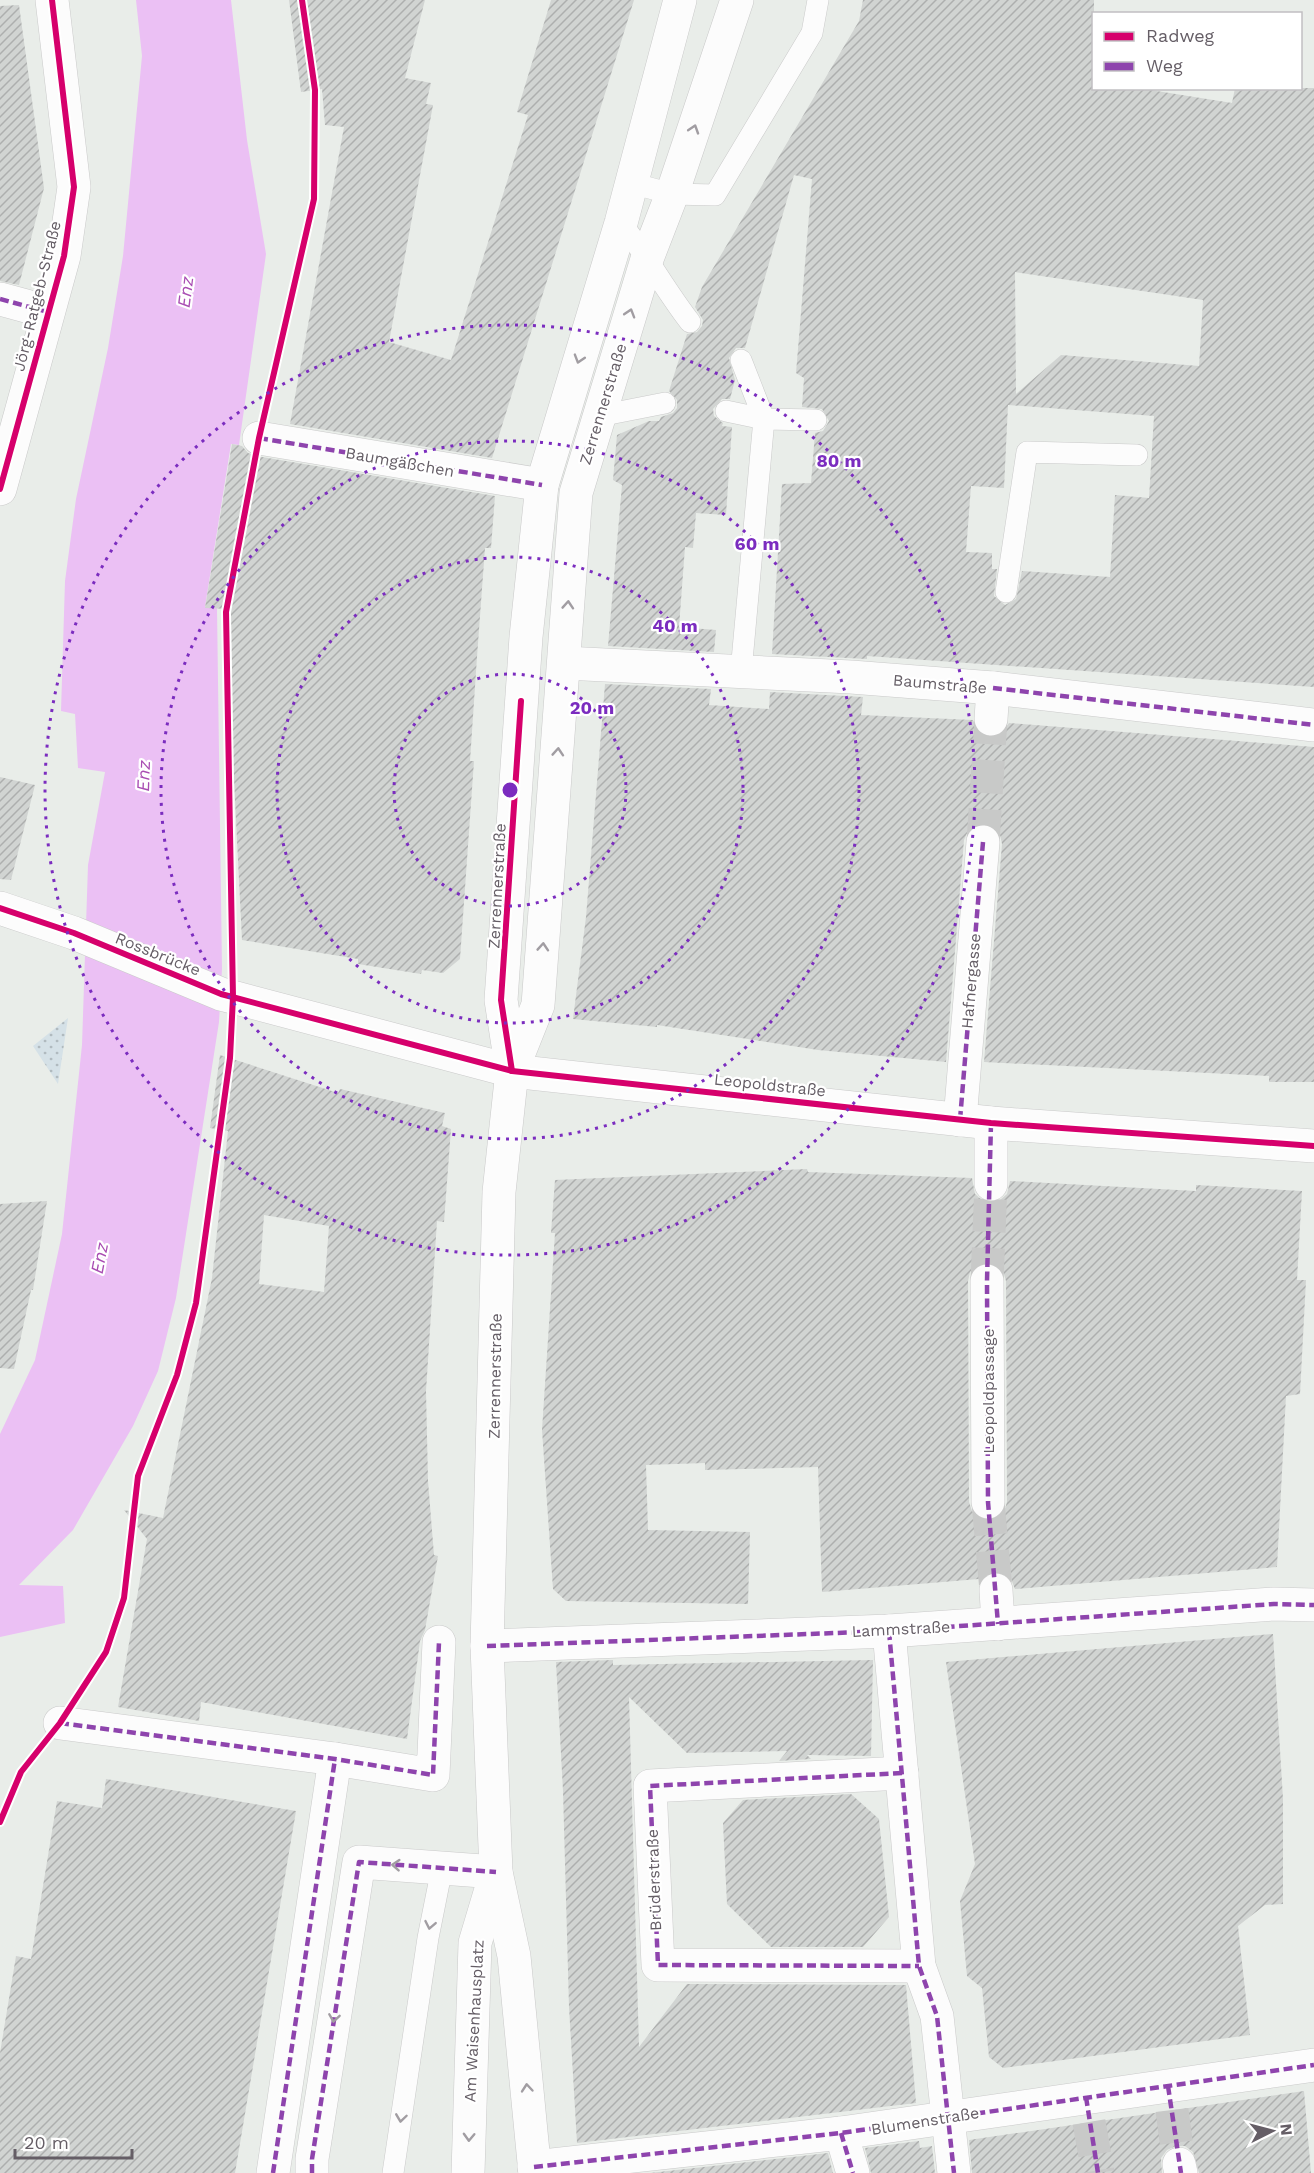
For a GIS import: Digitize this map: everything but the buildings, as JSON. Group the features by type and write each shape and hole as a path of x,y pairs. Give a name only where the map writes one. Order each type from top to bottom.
{"street":[{"name":"Jörg-Ratgeb-Straße","path":"0,489 64,256 74,187 52,0"},
{"name":"Zerrennerstraße","path":"487,1646 500,1192 512,1071 501,1000 526,637 542,485 621,223 680,0"},
{"name":"Zerrennerstraße","path":"512,1071 538,1005 576,493 648,256 672,194 737,0"},
{"path":"0,299 48,312"},
{"name":"Baumgäßchen","path":"259,438 542,485"},
{"name":"Baumstraße","path":"564,663 741,672 852,667 994,692 1314,725"},
{"name":"Hafnergasse","path":"975,1122 982,842"},
{"name":"Rossbrücke","path":"0,908 80,936 227,996"},
{"name":"Leopoldstraße","path":"227,996 512,1071 975,1122 1314,1146"},
{"path":"975,1122 991,1184"},
{"name":"Leopoldpassage","path":"987,1281 988,1502"},
{"path":"996,1590 998,1624"},
{"name":"Lammstraße","path":"487,1646 889,1631 1274,1604 1314,1605"},
{"path":"889,1631 919,1965 937,2016 954,2173"},
{"path":"60,1722 335,1759 433,1775 440,1642"},
{"name":"Am Waisenhausplatz","path":"487,1646 496,1872 514,1956 535,2170"},
{"path":"273,2173 335,1759"},
{"name":"Brüderstraße","path":"902,1773 650,1786 658,1965 919,1965"},
{"path":"312,2173 312,2159 358,1862 496,1872"},
{"name":"Am Waisenhausplatz","path":"468,2173 475,1943 496,1872"},
{"name":"Blumenstraße","path":"535,2170 841,2133 947,2117 1088,2110 1170,2098 1314,2065"},
{"path":"841,2133 853,2173"}],"lane":[{"path":"631,183 672,194 716,195 812,33 818,0"},
{"path":"621,223 648,256 673,300 690,322"},
{"path":"741,360 764,419 741,672"},
{"path":"599,416 665,403"},
{"path":"726,411 764,419 816,420"},
{"path":"1006,592 1028,452 1137,455"},
{"path":"393,2173 428,1938 442,1868"}],"shaded area":[{"path":"68,1018 58,1084 33,1046"}],"water":[{"name":"Enz","path":"136,0 231,0 247,140 266,254 239,445 231,444 205,607 217,608 222,969 219,1022 176,1298 158,1371 133,1426 73,1530 19,1585 63,1586 65,1623 0,1637 0,1434 35,1360 62,1234 82,1045 88,865 105,772 78,768 75,714 61,711 65,581 76,499 108,348 123,256 142,56"}],"tunnel":[{"path":"983,842 991,719"},
{"path":"987,1281 991,1184"},
{"path":"988,1502 996,1590"},
{"path":"1172,2110 1179,2164"},
{"path":"1089,2122 1098,2173"}],"marked path":[{"path":"0,299 48,312 47,316"},
{"path":"259,438 542,485"},
{"path":"993,688 1314,725"},
{"path":"960,1120 983,842"},
{"path":"991,1123 987,1281 988,1502 998,1624"},
{"path":"487,1646 889,1631 1274,1604 1314,1605"},
{"path":"889,1631 919,1966 937,2016 954,2173"},
{"path":"60,1723 335,1759 433,1775 439,1642"},
{"path":"273,2173 335,1759"},
{"path":"902,1773 650,1786 658,1965 919,1966"},
{"path":"312,2173 312,2159 359,1862 496,1872"},
{"path":"534,2167 841,2133 1314,2065"},
{"path":"1168,2086 1181,2173"},
{"path":"1086,2097 1098,2173"},
{"path":"841,2133 853,2173"}],"cycle path":[{"path":"0,489 64,256 74,187 52,0"},
{"path":"0,1822 21,1772 60,1723 106,1652 124,1598 138,1476 177,1375 196,1303 230,1058 233,997 226,612 259,438 314,199 315,90 302,0"},
{"path":"512,1071 501,1000 521,701"},
{"path":"0,908 74,933 221,994 512,1071 991,1123 1314,1146"}]}
